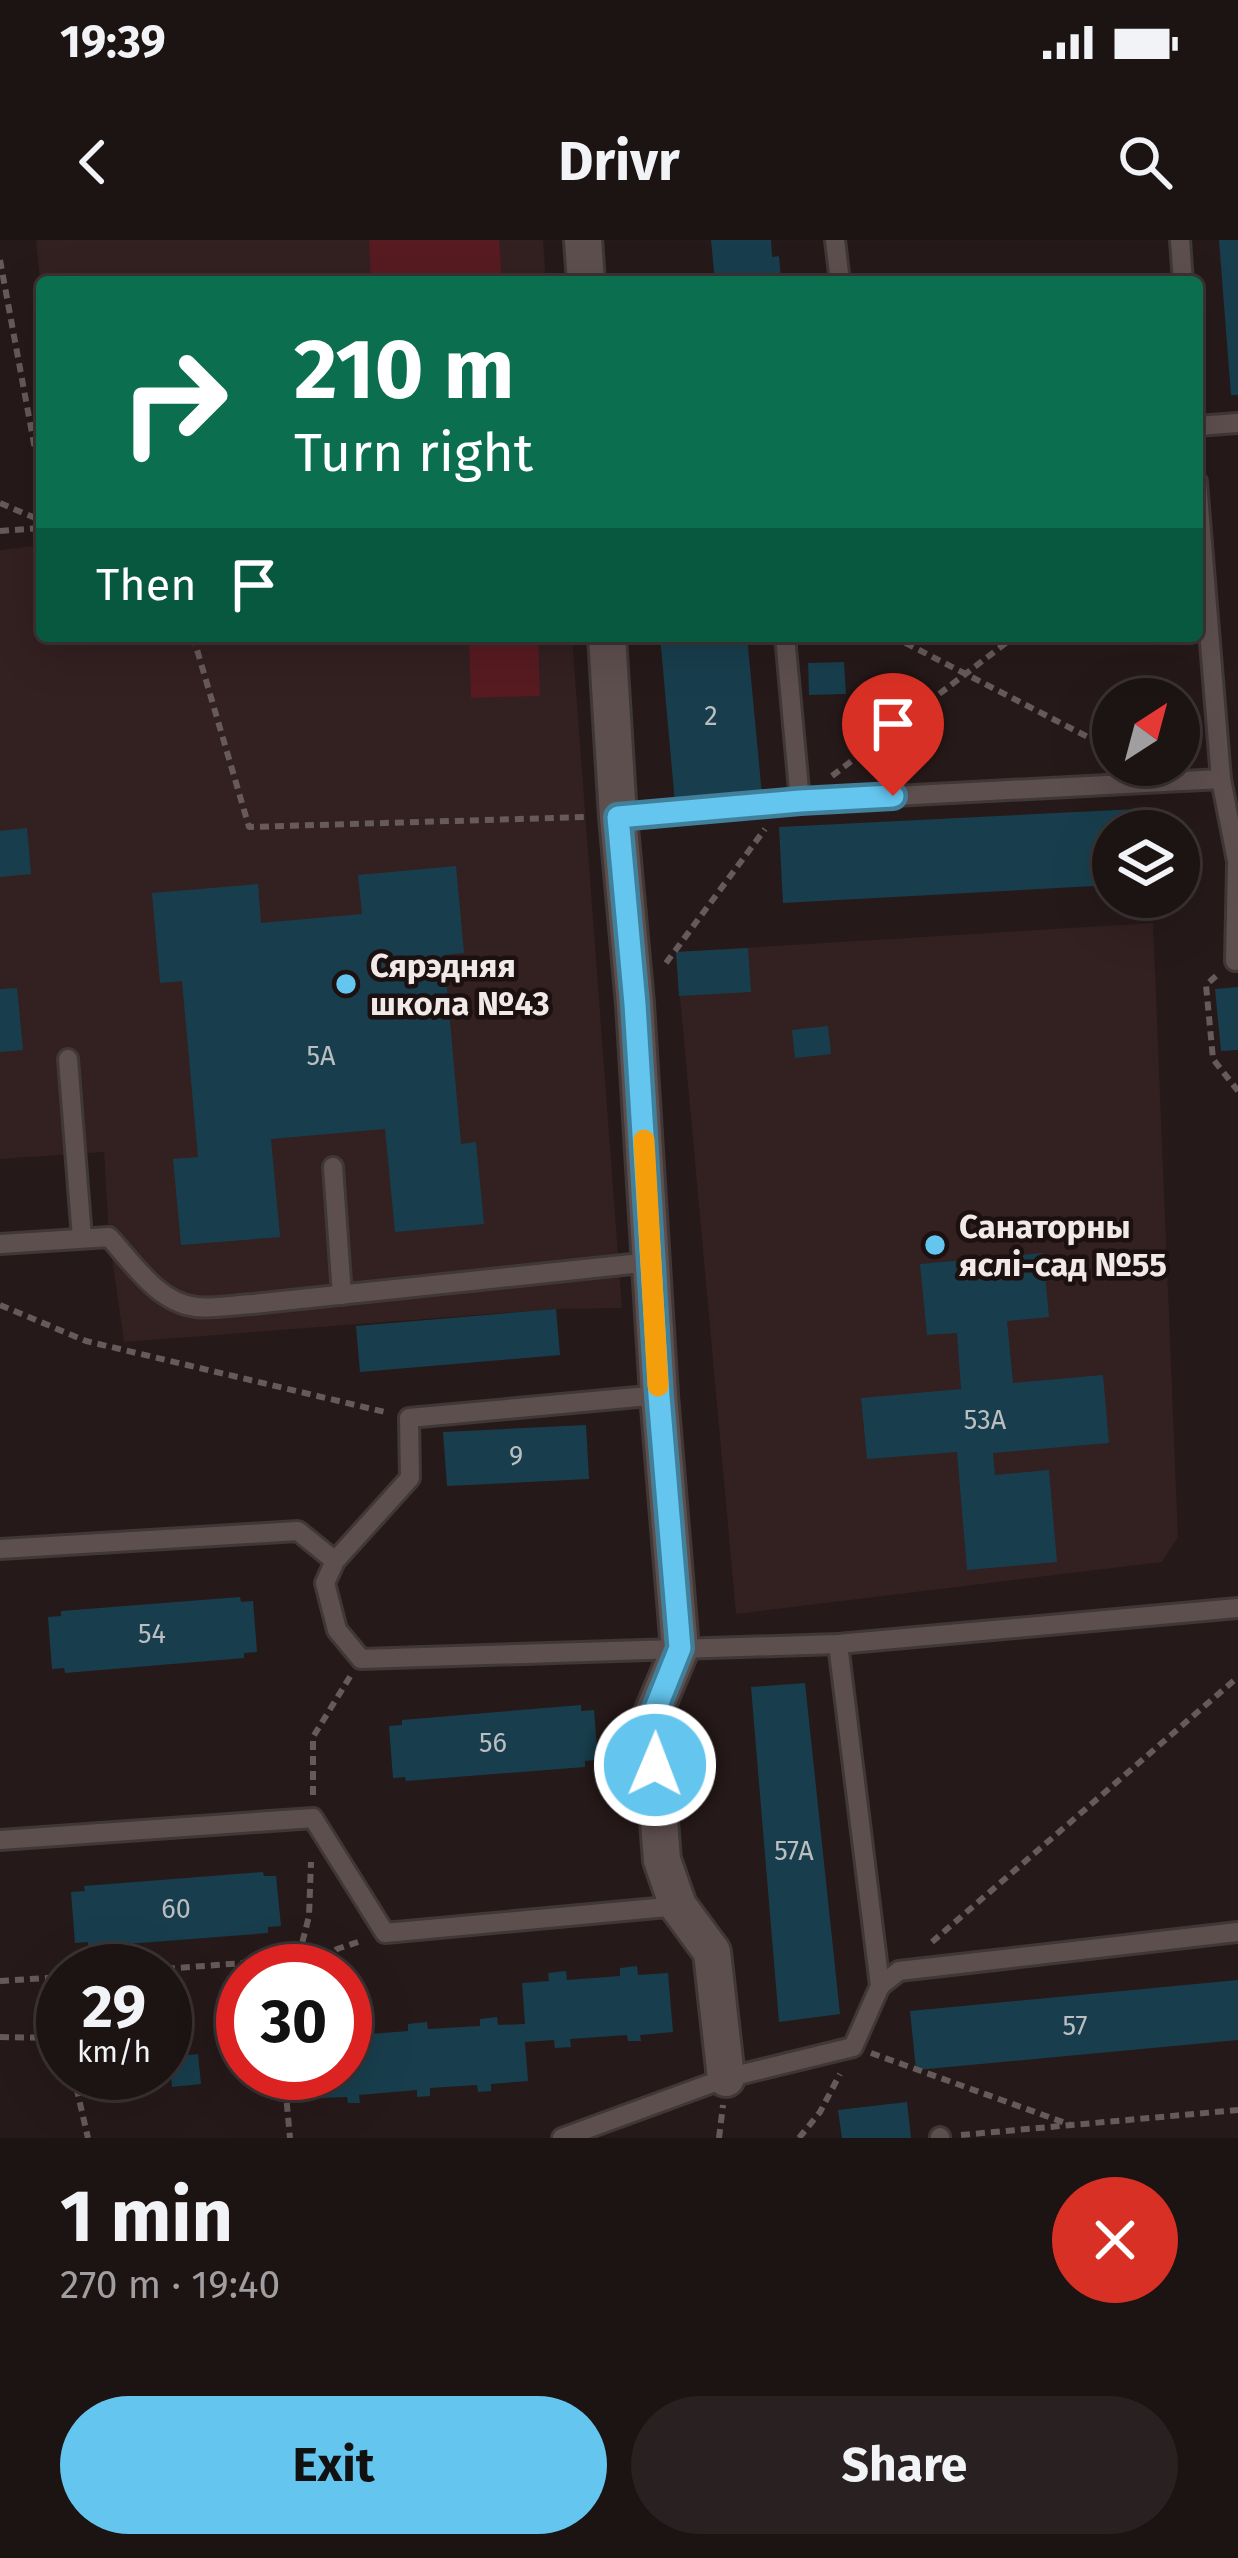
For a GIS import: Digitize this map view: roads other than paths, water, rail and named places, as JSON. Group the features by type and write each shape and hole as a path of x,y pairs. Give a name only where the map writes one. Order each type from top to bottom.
{"street":[{"path":"583,240 586,276"},
{"path":"607,642 680,1648 652,1718 662,1860 678,1906 712,1952 726,2078"}],"lane":[{"path":"835,240 839,276"},
{"path":"1180,240 1183,276"},
{"path":"1203,426 1238,423"},
{"path":"1203,556 1221,779 1237,866 1234,961"},
{"path":"786,642 800,801"},
{"path":"618,817 800,801 1221,779"},
{"path":"68,1059 82,1238"},
{"path":"333,1167 342,1294"},
{"path":"0,1244 109,1237 155,1288 195,1307 651,1262"},
{"path":"659,1396 409,1418 410,1478 335,1561 326,1583 337,1630 361,1659 838,1644 1238,1608"},
{"path":"0,1549 298,1531 335,1561"},
{"path":"838,1644 880,1987"},
{"path":"0,1840 313,1818 385,1933 678,1906"},
{"path":"562,2138 726,2078 853,2047 880,1987 899,1970 1238,1932"}],"place":[{"name":"Сярэдняя школа №43","path":"346,984"},
{"name":"Санаторны яслі-сад №55","path":"935,1245"}]}
